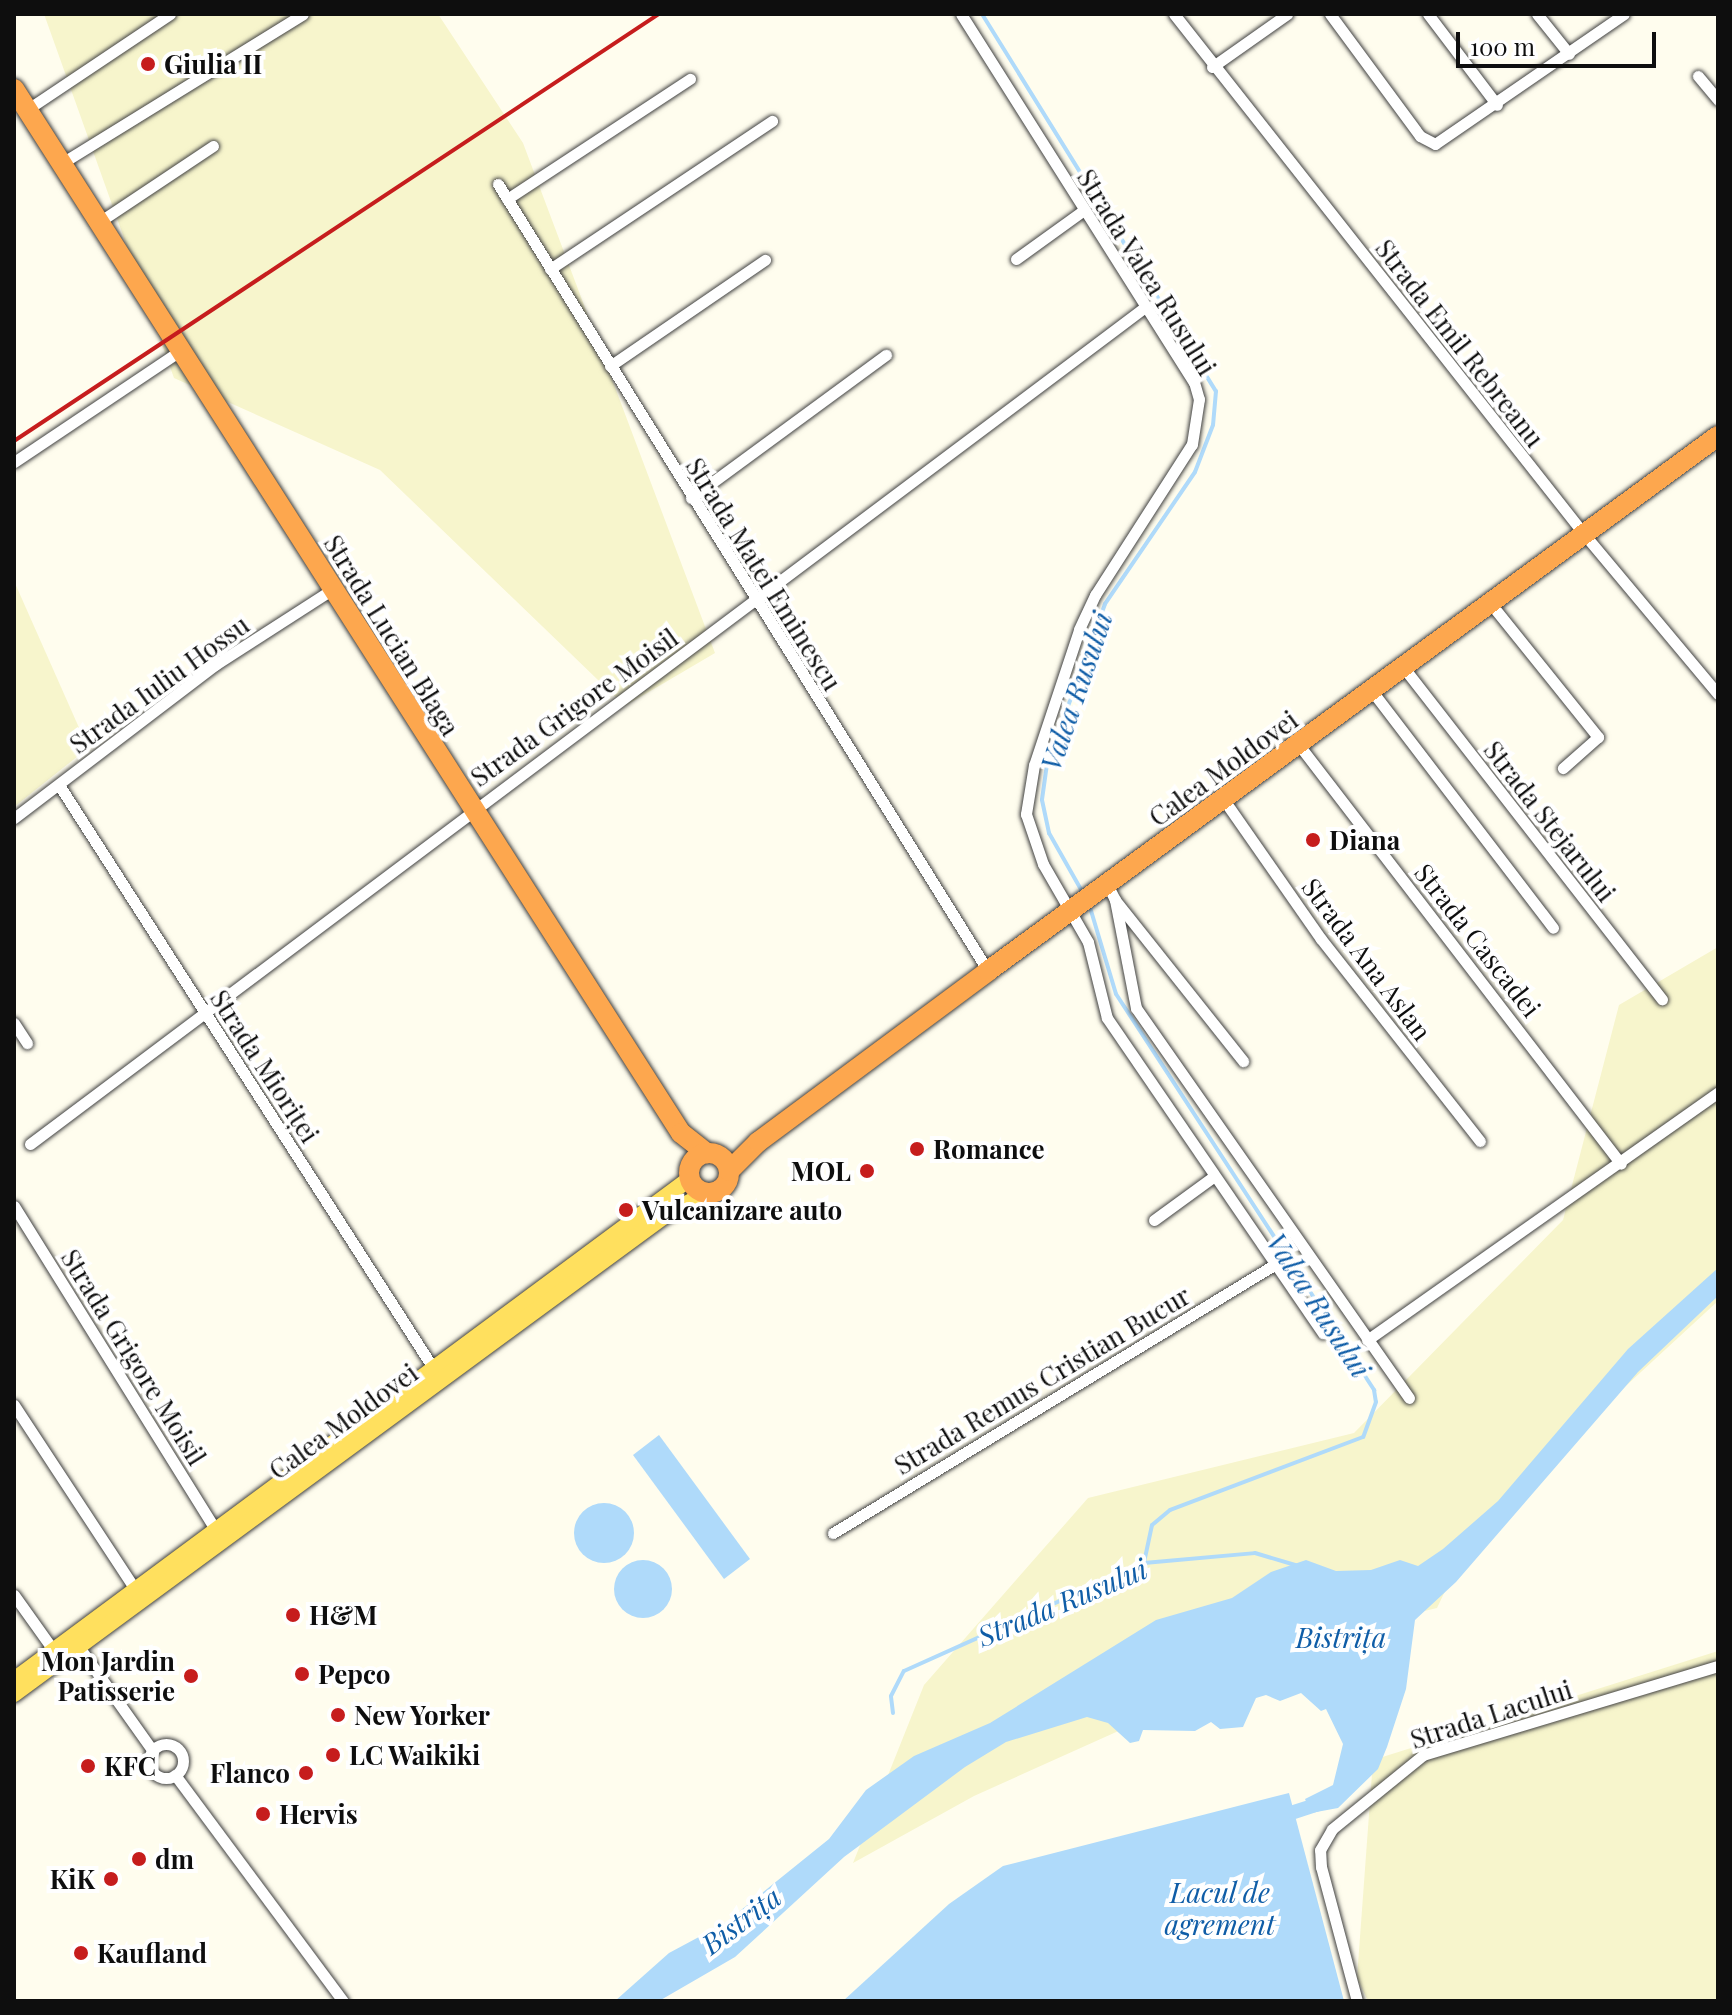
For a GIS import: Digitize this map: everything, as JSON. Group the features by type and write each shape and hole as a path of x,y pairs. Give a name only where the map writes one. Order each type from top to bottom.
{"highway":[{"name":"Strada Lucian Blaga","path":"14,89 681,1133 689,1172"},
{"name":"Calea Moldovei","path":"718,1159 758,1142 988,971 1073,912 1106,894 1224,800 1718,436"},
{"name":"Strada Lucian Blaga","path":"681,1133 718,1159"},
{"path":"718,1159 725,1186 704,1194 689,1172 718,1159"}],"main road":[{"name":"Calea Moldovei","path":"14,1680 435,1371 689,1172"},
{"name":"Calea Moldovei","path":"14,1694 663,1217 704,1194"}],"street":[{"path":"28,109 170,14"},
{"path":"62,163 303,14"},
{"name":"Strada Valea Rusului","path":"961,14 1194,382 1197,430 1095,595 1059,681 1034,765 1026,814 1088,942 1107,1018 1213,1177 1323,1333"},
{"name":"Strada Emil Rebreanu","path":"1174,14 1212,67 1584,534 1718,694"},
{"path":"1212,67 1287,14"},
{"path":"1330,14 1430,144 1450,138 1624,14"},
{"path":"1428,14 1497,105"},
{"path":"1537,14 1569,54"},
{"path":"1698,76 1718,100"},
{"path":"507,199 690,79"},
{"path":"550,269 772,121"},
{"path":"99,222 213,146"},
{"name":"Strada Matei Eminescu","path":"498,184 755,603 988,971"},
{"path":"1016,259 1084,210"},
{"path":"610,366 765,260"},
{"name":"Strada Grigore Moisil","path":"30,1144 472,808 755,603 1145,307"},
{"path":"14,462 180,351"},
{"path":"691,498 886,355"},
{"name":"Strada Iuliu Hossu","path":"14,818 215,665 333,589"},
{"path":"1491,604 1598,737 1563,768"},
{"name":"Strada Stejarului","path":"1404,668 1662,1000"},
{"path":"1372,691 1553,928"},
{"name":"Strada Cascadei","path":"1299,745 1621,1164"},
{"name":"Strada Mioriței","path":"59,785 435,1371"},
{"name":"Strada Ana Aslan","path":"1224,800 1321,939 1480,1141"},
{"path":"1106,894 1243,1061"},
{"path":"1106,894 1136,1008 1409,1398"},
{"path":"14,1023 27,1043"},
{"path":"1367,1340 1621,1164 1718,1092"},
{"path":"1154,1220 1213,1177"},
{"name":"Strada Grigore Moisil","path":"14,1206 217,1532"},
{"name":"Strada Remus Cristian Bucur","path":"833,1533 1274,1265"},
{"path":"14,1405 136,1591"},
{"path":"14,1595 54,1651"},
{"path":"79,1647 153,1751 154,1773 175,1775 343,2001"},
{"name":"Strada Lacului","path":"1357,2001 1321,1867 1320,1850 1332,1829 1423,1755 1718,1666"},
{"path":"153,1751 166,1744 180,1752 183,1762 175,1775"}],"shaded area":[{"path":"44,14 438,14 523,143 715,653 625,706 380,470 174,378"},
{"path":"14,581 88,748 14,807"},
{"path":"1718,947 1718,1301 1577,1431 1456,1568 1437,1608 1250,1652 1232,1680 974,1796 853,1863 924,1685 1088,1498 1354,1433 1563,1220 1619,1005"},
{"path":"1718,1651 1718,2001 1368,2001 1357,1978 1373,1760"}],"water":[{"name":"Bistrița","path":"1718,1268 1718,1296 1638,1372 1456,1582 1415,1620 1406,1689 1378,1769 1338,1808 1311,1813 1305,1799 1333,1785 1343,1744 1326,1709 1321,1711 1301,1693 1280,1701 1266,1695 1256,1698 1243,1727 1220,1729 1211,1722 1195,1731 1143,1730 1139,1741 1130,1743 1108,1723 1087,1717 1006,1742 965,1767 844,1857 735,1957 659,2001 615,2001 669,1953 725,1923 829,1839 866,1790 914,1756 990,1723 1156,1620 1232,1598 1271,1572 1306,1560 1336,1571 1371,1570 1400,1560 1418,1566 1443,1549 1498,1501 1628,1349"},
{"path":"659,1435 750,1559 724,1579 633,1455"},
{"path":"604,1503 616,1505 625,1512 632,1521 632,1545 625,1554 616,1561 604,1563 592,1561 583,1554 576,1545 574,1533 576,1521 583,1512 592,1505"},
{"path":"643,1560 664,1568 672,1589 664,1610 643,1618 622,1610 614,1589 622,1568"},
{"name":"Lacul de agrement","path":"1289,1793 1344,2001 843,2001 949,1904 1003,1866"}],"waterway":[{"name":"Valea Rusului","path":"982,14 1216,391 1213,425 1195,472 1105,604 1047,764 1042,800 1049,833 1083,893"},
{"name":"Valea Rusului","path":"1089,904 1116,994 1374,1390 1376,1402 1363,1437 1170,1510 1152,1525 1144,1563"},
{"name":"Strada Rusului","path":"893,1713 891,1696 904,1671 1144,1563 1255,1553 1302,1567"},
{"path":"1294,1812 1324,1802"}],"railway":[{"path":"14,441 659,14"}],"place":[{"name":"Giulia II","path":"148,64"},
{"name":"Diana","path":"1313,840"},
{"name":"Romance","path":"917,1149"},
{"name":"MOL","path":"867,1171"},
{"name":"Vulcanizare auto","path":"626,1210"},
{"name":"H&M","path":"293,1615"},
{"name":"Pepco","path":"302,1674"},
{"name":"Mon Jardin Patisserie","path":"191,1676"},
{"name":"New Yorker","path":"338,1715"},
{"name":"LC Waikiki","path":"333,1755"},
{"name":"KFC","path":"88,1766"},
{"name":"Flanco","path":"306,1773"},
{"name":"Hervis","path":"263,1814"},
{"name":"dm","path":"139,1859"},
{"name":"KiK","path":"111,1879"},
{"name":"Kaufland","path":"81,1953"}]}
